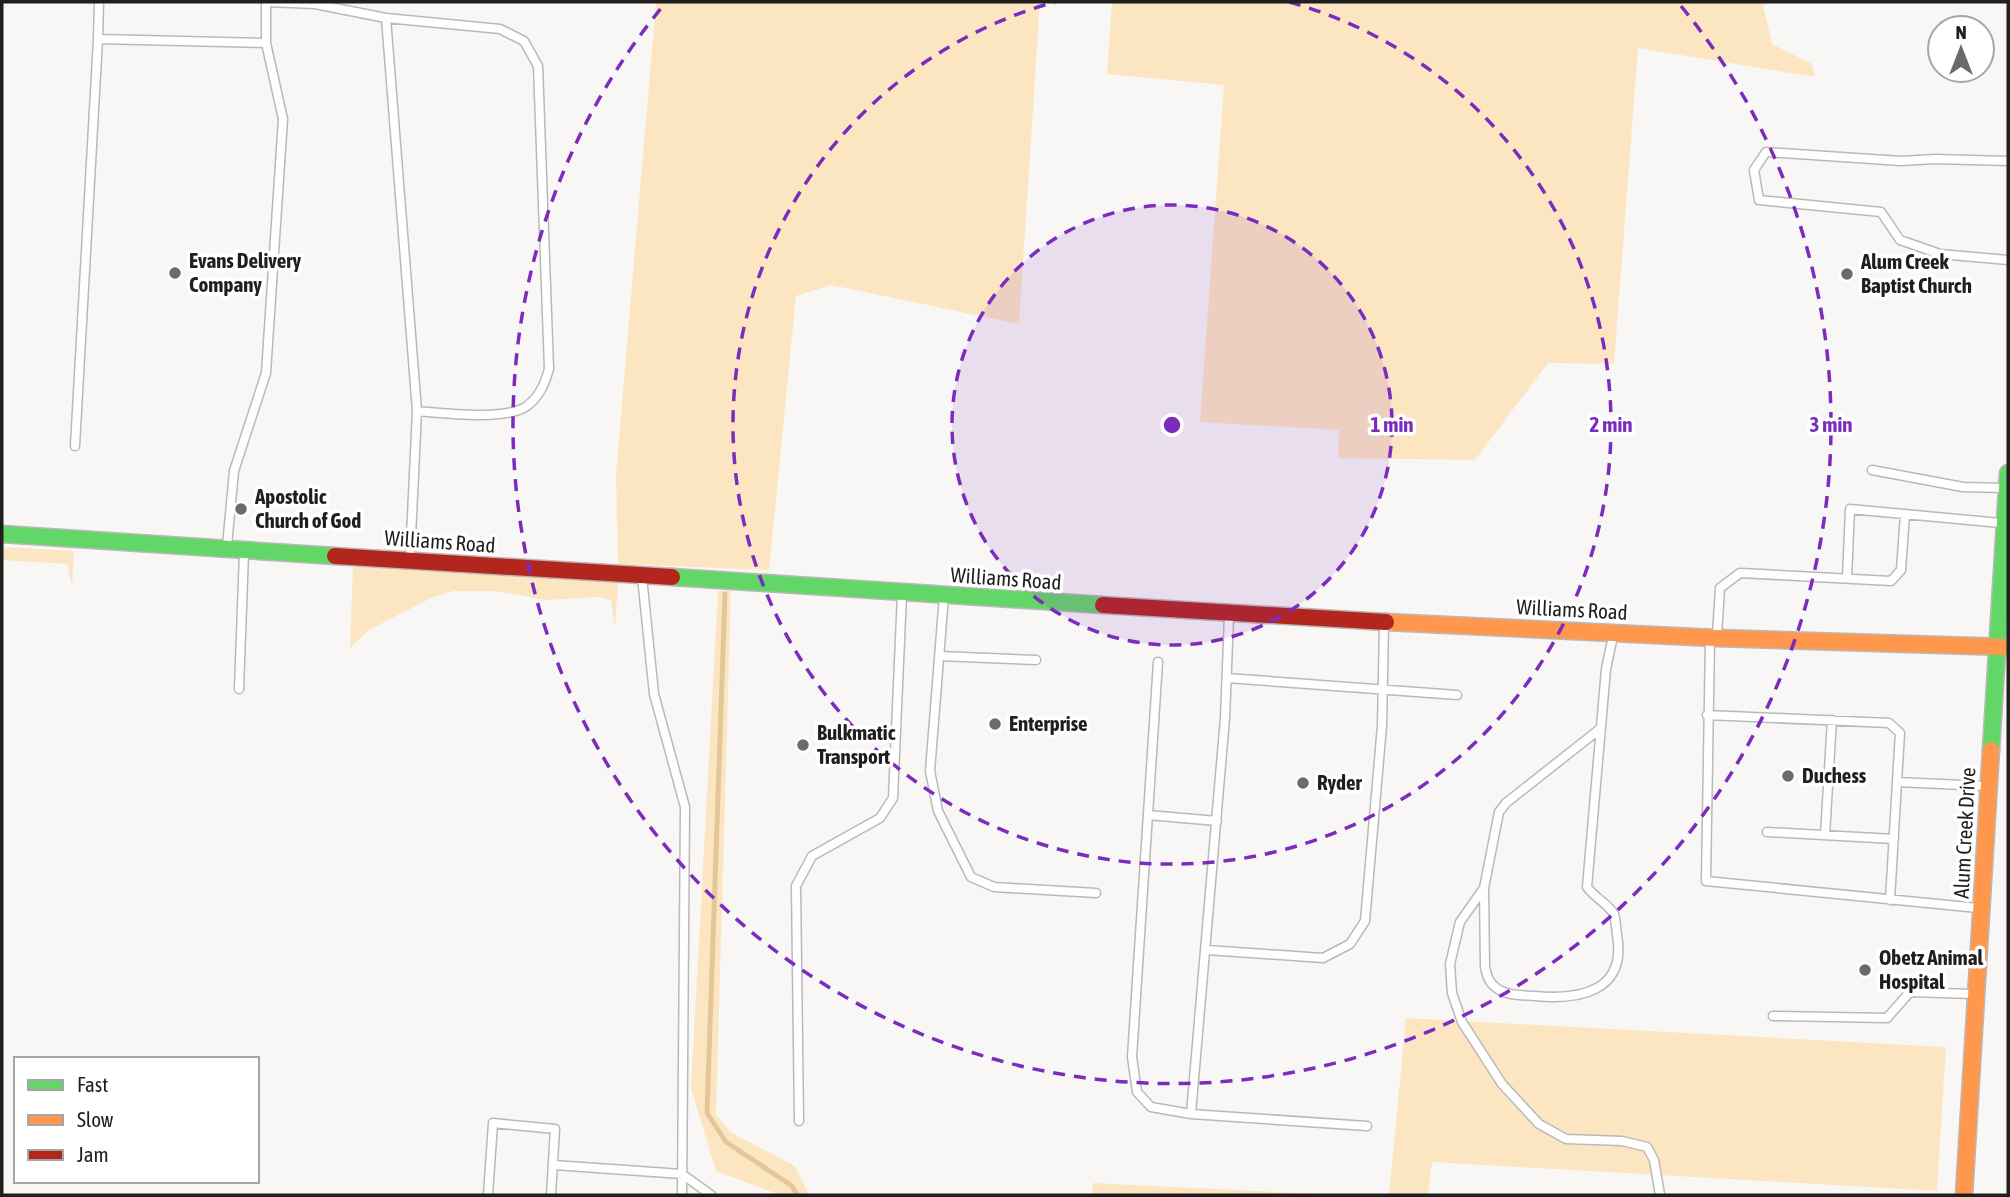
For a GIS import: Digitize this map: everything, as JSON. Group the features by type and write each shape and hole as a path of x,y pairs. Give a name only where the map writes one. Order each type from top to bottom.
{"main road":[{"name":"Alum Creek Drive","path":"1964,1195 1989,786 2003,647 2008,480"},
{"name":"Williams Road","path":"2,534 642,577 1384,622 1713,638 2003,647"}],"lane":[{"path":"75,446 99,2"},
{"path":"227,549 233,471 266,373 283,119 266,43 267,2 315,4 386,19 500,29 524,41 538,66 549,369 544,387 526,408 492,415 416,411"},
{"path":"386,19 416,411 410,561"},
{"path":"98,39 266,43"},
{"path":"2008,161 1901,161 1766,152 1754,170 1759,200 1881,212 1899,240 1940,254 2008,260"},
{"path":"1872,470 1963,487 2008,480"},
{"path":"1847,578 1850,509 2005,524"},
{"path":"1905,514 1901,570 1891,580 1740,573 1720,588 1707,715 1706,881 1981,909"},
{"path":"239,689 244,550"},
{"path":"642,577 654,694 685,807 682,1195"},
{"path":"799,1121 796,886 812,856 880,818 893,798 902,593"},
{"path":"944,596 930,771 938,811 971,877 994,887 1096,893"},
{"path":"1192,1114 1217,821 1229,613"},
{"path":"1207,950 1323,958 1350,944 1365,921 1382,726 1384,622"},
{"path":"1601,728 1506,803 1499,812 1484,888 1485,967 1488,979 1495,988 1508,994 1546,997 1581,995 1596,991 1610,978 1617,966 1619,944 1614,914 1587,887 1601,728 1606,669 1614,633"},
{"path":"939,656 1036,660"},
{"path":"1158,662 1132,1057 1137,1092 1151,1107 1192,1114 1367,1126"},
{"path":"1227,678 1457,695"},
{"path":"1707,715 1889,723 1900,733 1890,900"},
{"path":"1825,835 1832,720"},
{"path":"1897,782 1989,786"},
{"path":"1148,815 1217,821"},
{"path":"1767,832 1894,839"},
{"path":"1484,888 1460,922 1450,964 1452,993 1462,1022 1502,1084 1539,1124 1566,1139 1622,1141 1647,1147 1654,1160 1660,1195"},
{"path":"1773,1016 1887,1018 1910,992 1976,994"},
{"path":"488,1195 493,1124 555,1129 551,1195"},
{"path":"554,1166 682,1174 711,1195"}],"shaded area":[{"path":"656,2 1040,2 1019,324 831,285 796,296 769,570 618,564 616,474"},
{"path":"1112,2 1769,2 1763,5 1772,44 1812,64 1815,77 1638,48 1614,364 1548,363 1475,460 1338,458 1339,430 1200,422 1224,85 1107,74"},
{"path":"2,547 74,551 72,587 67,564 2,560"},
{"path":"353,567 618,582 615,628 611,600 600,597 546,600 495,591 454,591 431,598 369,630 350,648"},
{"path":"718,591 731,591 716,1114 730,1132 795,1166 809,1195 780,1195 716,1171 691,1088"},
{"path":"1406,1018 1946,1047 1937,1191 1432,1162 1428,1195 1389,1195"},
{"path":"1093,1183 1338,1195 1092,1195"}],"waterway":[{"path":"725,594 707,1113 726,1142 792,1186 797,1195"}],"traffic: fast":[{"path":"1991,750 2008,473"},
{"path":"2,534 335,556"},
{"path":"672,577 1103,605"}],"traffic: slow":[{"path":"1386,622 1716,638 2008,647"},
{"path":"1964,1195 1991,750"}],"traffic: jam":[{"path":"335,556 672,577"},
{"path":"1103,605 1386,622"}],"place":[{"name":"Evans Delivery Company","path":"175,273"},
{"name":"Alum Creek Baptist Church","path":"1847,274"},
{"name":"Apostolic Church of God","path":"241,509"},
{"name":"Enterprise","path":"995,724"},
{"name":"Bulkmatic Transport","path":"803,745"},
{"name":"Duchess","path":"1788,776"},
{"name":"Ryder","path":"1303,783"},
{"name":"Obetz Animal Hospital","path":"1865,970"}]}
